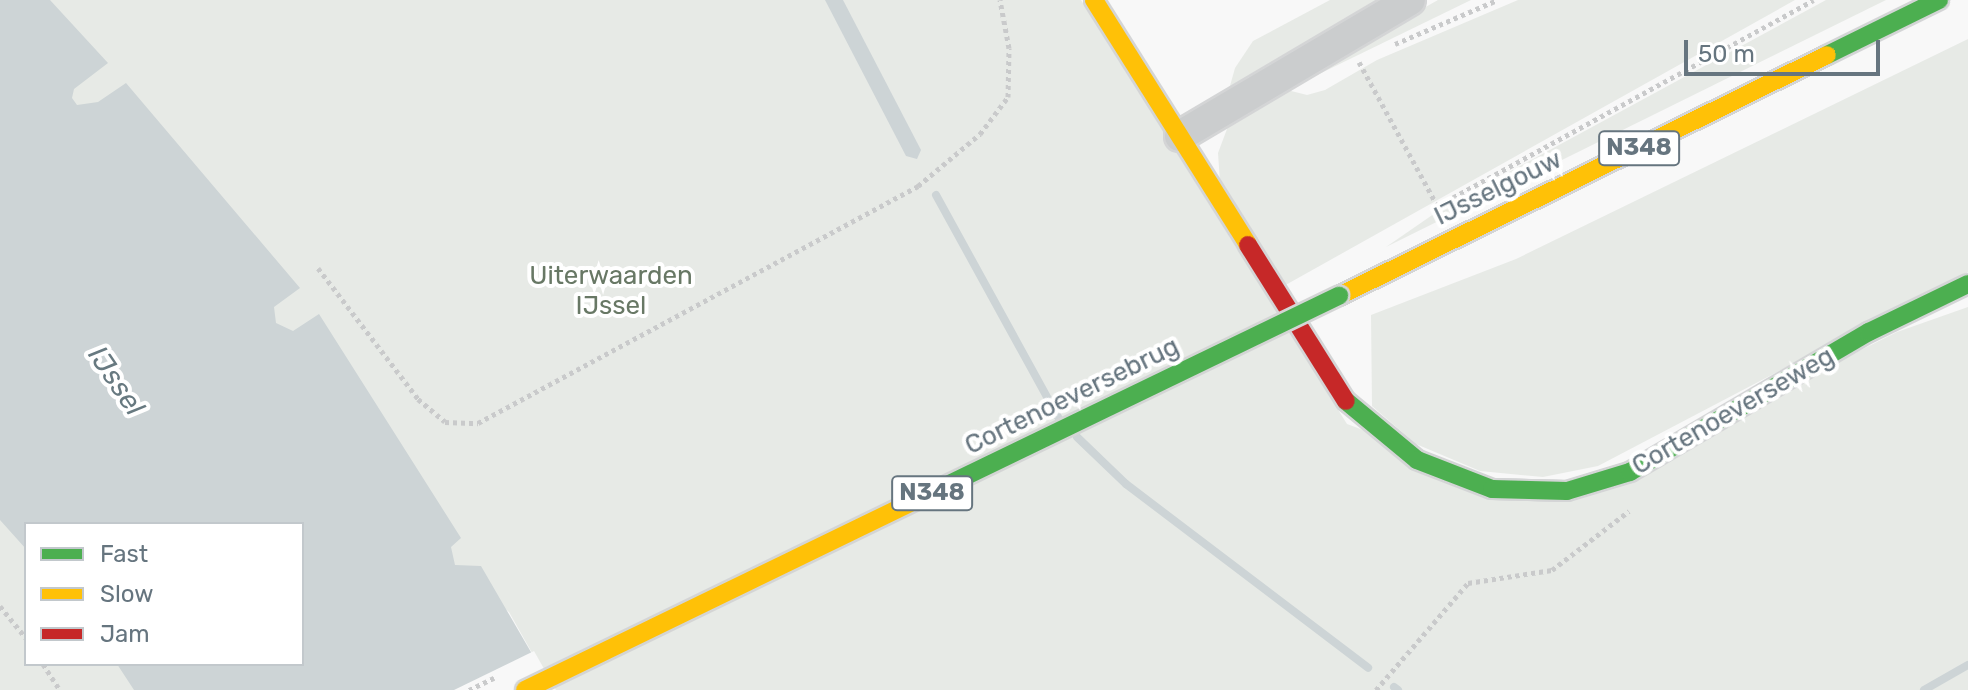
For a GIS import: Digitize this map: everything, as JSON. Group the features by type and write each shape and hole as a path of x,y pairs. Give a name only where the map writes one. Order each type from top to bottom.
{"main road":[{"name":"Cortenoeverseweg","path":"1094,0 1352,411 1417,460 1492,489 1567,491 1630,472 1869,332 1968,284"},
{"name":"IJsselgouw","path":"1339,296 1939,0"},
{"name":"Cortenoeversebrug","path":"525,690 1339,296"}],"street":[{"path":"1180,136 1410,0"}],"path":[{"path":"318,268 418,399 445,422 478,423 918,186 980,134 1008,97 1009,48 1000,0"},
{"path":"1383,50 1497,0"},
{"name":"IJsselgouw","path":"1371,56 1359,62 1437,205 1814,0"},
{"path":"1376,690 1468,583 1552,570 1635,506"},
{"path":"0,606 24,636"},
{"path":"44,666 60,690"}],"green space":[{"name":"Uiterwaarden IJssel","path":"0,0 1081,0 1347,424 1557,502 1897,332 1968,307 1968,690 553,690 509,612 451,562 70,104"},
{"path":"1330,0 1389,0 1228,93 1235,68 1253,41"},
{"path":"1438,0 1471,0 1313,77 1308,73"},
{"path":"1518,0 1795,0 1282,287 1220,182 1218,153 1230,121 1283,89 1307,95 1325,90 1377,60"},
{"path":"1826,0 1886,0 1386,247 1441,209"},
{"path":"1968,39 1968,272 1598,466 1543,477 1480,471 1416,444 1372,406 1371,315 1516,259"},
{"path":"0,505 24,533 24,666 124,666 140,690 0,690"}],"water":[{"name":"IJssel","path":"0,0 50,0 108,63 74,89 72,98 77,105 98,102 126,83 300,288 274,307 276,323 293,331 319,314 461,538 451,547 455,565 481,566 553,690 134,690 118,666 304,666 304,522 24,522 24,547 0,520"},
{"path":"825,0 843,0 921,150 917,159 906,156"}],"pier":[{"path":"534,651 556,690 454,690"}],"waterway":[{"path":"936,195 1059,419"},
{"path":"1077,437 1126,484 1368,668"},
{"path":"1924,690 1968,665"},
{"path":"1394,687 1398,690"}],"traffic: fast":[{"path":"1827,55 1939,0"},
{"path":"1346,401 1417,460 1492,489 1567,491 1630,472 1869,332 1968,284"},
{"path":"935,491 1339,296"}],"traffic: slow":[{"path":"1094,0 1248,245"},
{"path":"1339,296 1827,55"},
{"path":"525,690 935,491"}],"traffic: jam":[{"path":"1248,245 1346,401"}]}
